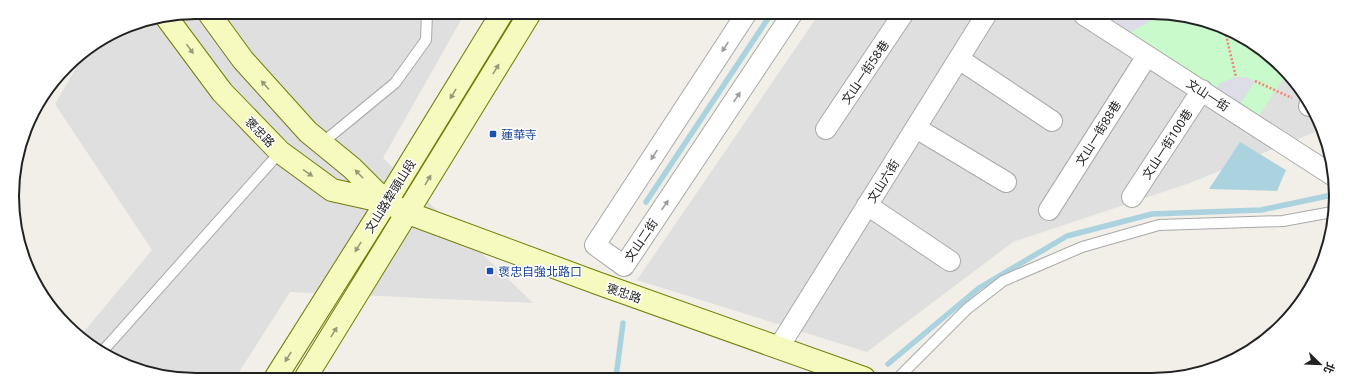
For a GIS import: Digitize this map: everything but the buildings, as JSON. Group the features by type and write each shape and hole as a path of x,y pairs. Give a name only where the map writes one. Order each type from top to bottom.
{"main road":[{"name":"褒忠路","path":"213,19 243,60 308,132 352,168 386,202"},
{"name":"文山路犂頭山段","path":"279,373 498,19"},
{"name":"文山路犂頭山段","path":"308,373 526,19"},
{"name":"褒忠路","path":"169,21 222,92 280,152 332,190 386,202 408,213 850,373"}],"street":[{"name":"文山二街","path":"743,19 595,245 624,266 789,19"},
{"name":"文山一街58巷","path":"826,129 900,19"},
{"name":"文山六街","path":"779,347 983,19"},
{"name":"文山一街","path":"1090,19 1327,172"},
{"name":"文山一街88巷","path":"1049,210 1147,56"},
{"path":"958,59 1052,121"},
{"name":"文山一街100巷","path":"1132,197 1202,90"},
{"path":"916,128 1006,182"},
{"path":"867,205 950,261"}],"lane":[{"path":"322,143 395,83 426,40 427,19"},
{"path":"105,348 280,152"},
{"path":"903,373 967,309 1003,281 1082,247 1159,225 1283,221 1328,213"}],"path":[{"path":"1226,35 1236,77"},
{"path":"1255,81 1302,103"}],"shaded area":[{"path":"184,19 462,19 383,158 533,303 290,292 239,373 184,373 161,370 128,360 107,349 83,332 152,250 55,104 79,63 88,56 107,43 128,32 161,22"},
{"path":"816,19 1164,19 1187,22 1209,28 1230,37 1269,63 1292,88 1311,118 1317,131 1190,183 1013,242 867,352 637,280"},
{"path":"1105,19 1155,19 1128,34"},
{"path":"1236,77 1246,77 1255,81 1239,106 1215,90 1220,83"}],"green space":[{"path":"1104,19 1164,19 1187,22 1220,32 1250,49 1269,63 1284,78 1258,117"}],"water":[{"path":"1240,142 1286,170 1277,191 1209,189"}],"waterway":[{"path":"646,202 768,19"},
{"path":"888,364 979,288 1067,236 1152,214 1261,210 1329,196"},
{"path":"617,373 623,323"}],"place":[{"name":"蓮華寺","path":"493,134"},
{"name":"褒忠自強北路口","path":"490,271"}]}
